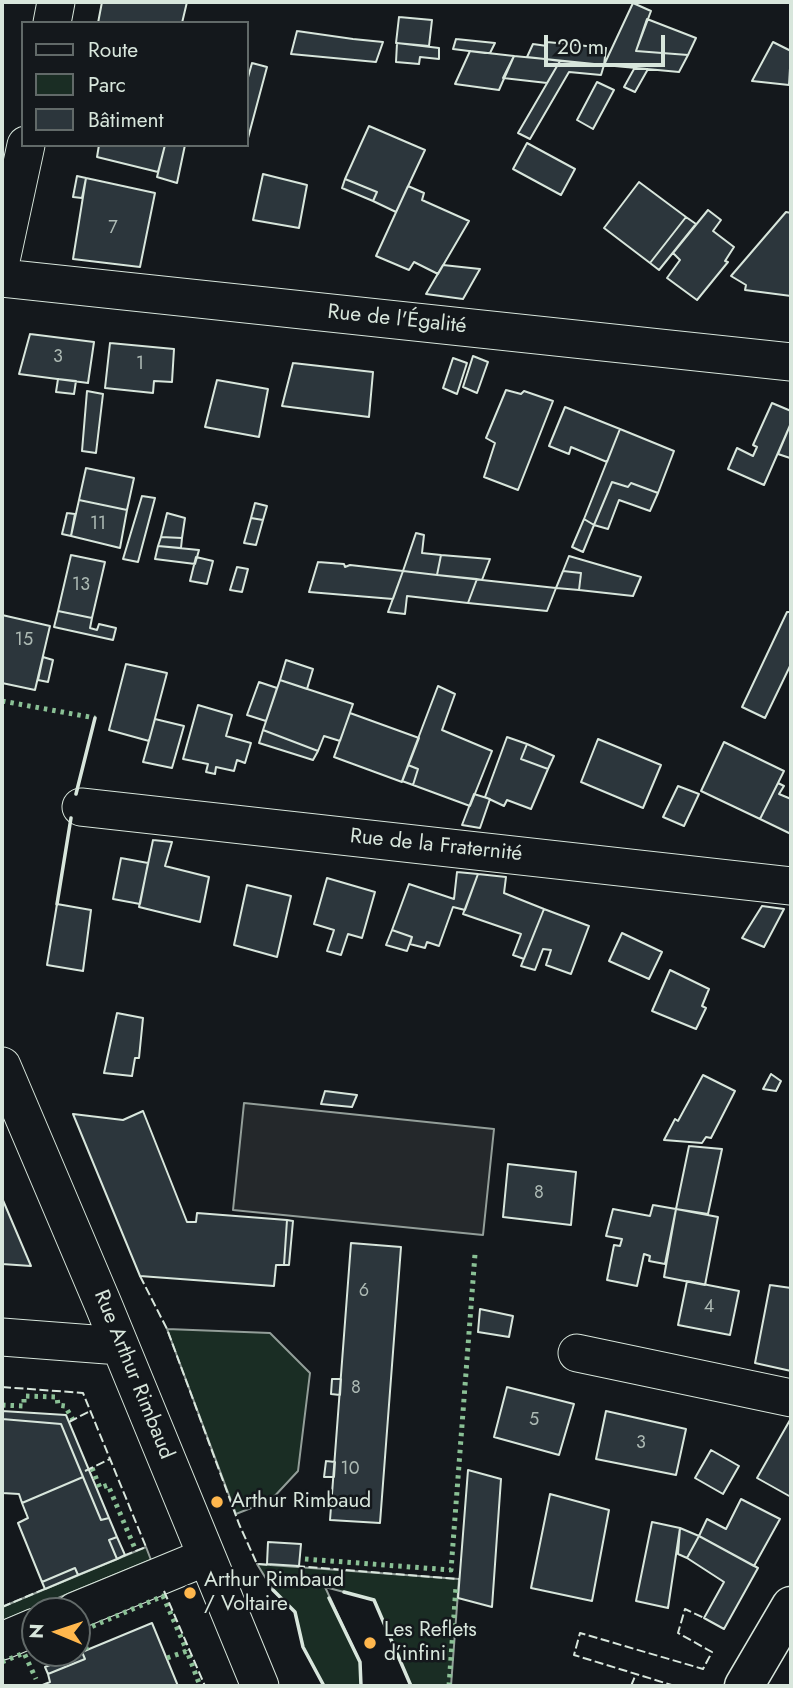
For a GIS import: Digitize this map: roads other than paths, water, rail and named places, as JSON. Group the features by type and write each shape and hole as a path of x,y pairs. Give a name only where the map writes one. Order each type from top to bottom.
{"main road":[{"path":"744,1686 791,1606"}],"street":[{"path":"52,21 57,2"},
{"path":"2,256 17,158"},
{"name":"Rue de l'Égalité","path":"2,278 791,362"},
{"name":"Rue de la Fraternité","path":"81,807 791,886"},
{"name":"Rue Arthur Rimbaud","path":"2,1066 260,1686"},
{"path":"2,1337 120,1346"},
{"path":"577,1353 791,1398"},
{"path":"91,1604 206,1556"},
{"path":"2,1641 21,1634"}],"place":[{"name":"Arthur Rimbaud","path":"217,1502"},
{"name":"Arthur Rimbaud / Voltaire","path":"190,1593"},
{"name":"Les Reflets d’infini","path":"370,1643"}]}
